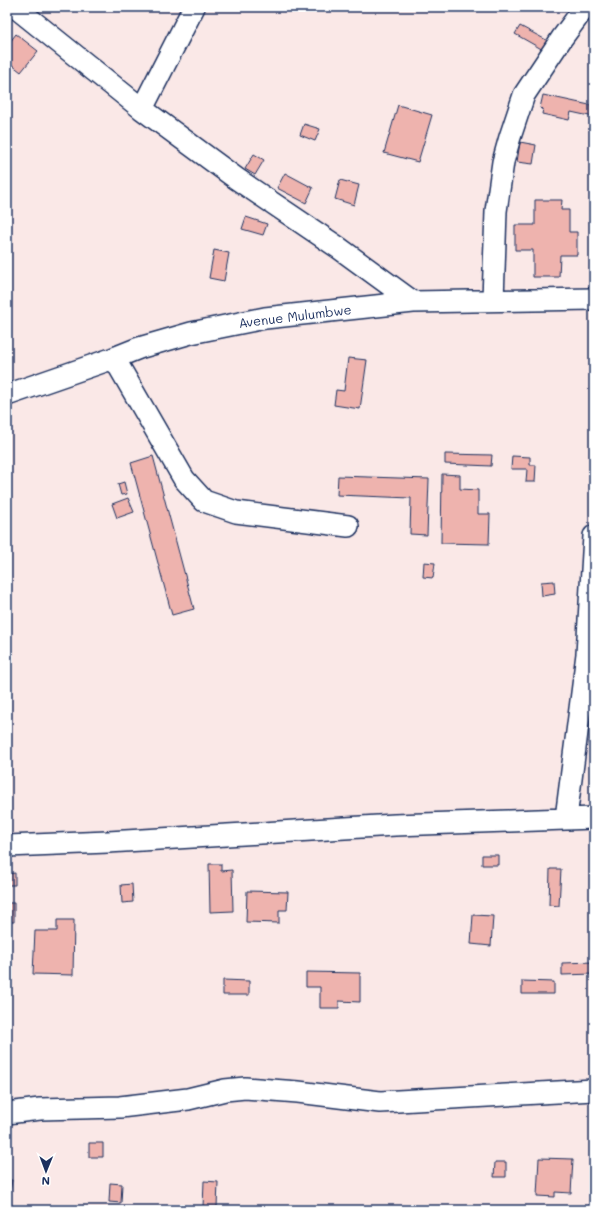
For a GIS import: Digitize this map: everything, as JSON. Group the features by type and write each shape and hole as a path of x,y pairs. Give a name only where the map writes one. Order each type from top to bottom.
{"street":[{"path":"15,7 142,109 237,179 339,248 413,302"},
{"path":"142,109 194,7"},
{"path":"493,300 496,211 503,162 510,137 524,95 562,38 585,7"},
{"name":"Avenue Mulumbwe","path":"7,395 139,348 176,337 232,324 295,314 413,302 594,299"},
{"path":"114,358 184,478 204,501 236,512 348,526"},
{"path":"566,818 587,654 594,536"},
{"path":"7,846 100,843 395,825 594,818"},
{"path":"7,1113 40,1109 120,1108 188,1099 225,1090 245,1088 298,1092 380,1102 594,1090"}],"building":[{"path":"520,26 550,42 545,51 515,34"},
{"path":"16,34 38,51 21,72 7,61 7,41 9,43"},
{"path":"543,95 594,106 594,117 571,112 569,120 542,114 543,109 540,108"},
{"path":"398,105 432,115 418,162 384,153"},
{"path":"304,124 320,129 315,141 300,135"},
{"path":"520,142 536,145 533,164 517,162"},
{"path":"254,154 264,160 255,175 245,169"},
{"path":"285,173 313,188 306,203 277,188"},
{"path":"340,180 359,185 354,205 335,199"},
{"path":"535,200 562,200 561,210 569,210 569,232 577,232 577,255 560,255 559,277 533,277 533,250 515,250 515,225 535,225"},
{"path":"246,217 267,224 263,235 242,229"},
{"path":"214,250 229,253 224,281 209,278"},
{"path":"348,358 367,360 360,409 334,405 336,390 344,391"},
{"path":"592,436 594,436 594,456 591,456"},
{"path":"445,454 492,455 491,466 445,464"},
{"path":"153,456 194,609 172,615 131,463"},
{"path":"512,456 530,457 530,465 536,465 535,482 526,482 527,469 511,469"},
{"path":"442,474 460,475 460,489 478,490 478,514 490,514 489,544 441,543"},
{"path":"338,476 429,479 427,535 410,534 411,498 337,495"},
{"path":"124,482 127,494 121,495 118,484"},
{"path":"128,498 134,512 117,518 112,504"},
{"path":"424,562 435,563 433,578 423,577"},
{"path":"554,581 555,594 542,596 541,582"},
{"path":"482,855 498,855 498,865 482,865"},
{"path":"209,864 221,864 221,871 232,870 233,911 210,912"},
{"path":"550,869 561,869 559,906 549,905"},
{"path":"15,873 15,885 7,885 7,874"},
{"path":"132,884 133,902 122,903 121,885"},
{"path":"247,891 288,892 287,910 279,910 279,923 246,922"},
{"path":"7,903 14,903 14,922 7,922"},
{"path":"473,915 493,916 491,946 471,944"},
{"path":"57,920 74,920 73,975 33,974 35,931 57,931"},
{"path":"594,962 594,974 562,975 562,963"},
{"path":"306,972 360,973 360,1002 339,1001 339,1008 320,1008 320,987 306,987"},
{"path":"223,980 249,981 249,995 223,995"},
{"path":"522,981 554,982 554,994 522,994"},
{"path":"89,1143 103,1143 103,1157 89,1157"},
{"path":"539,1158 573,1159 571,1193 555,1192 555,1197 537,1196"},
{"path":"495,1162 506,1162 506,1177 494,1177"},
{"path":"7,1180 12,1180 10,1192 7,1192"},
{"path":"204,1181 218,1182 217,1207 203,1207"},
{"path":"110,1183 122,1184 121,1203 109,1202"}]}
